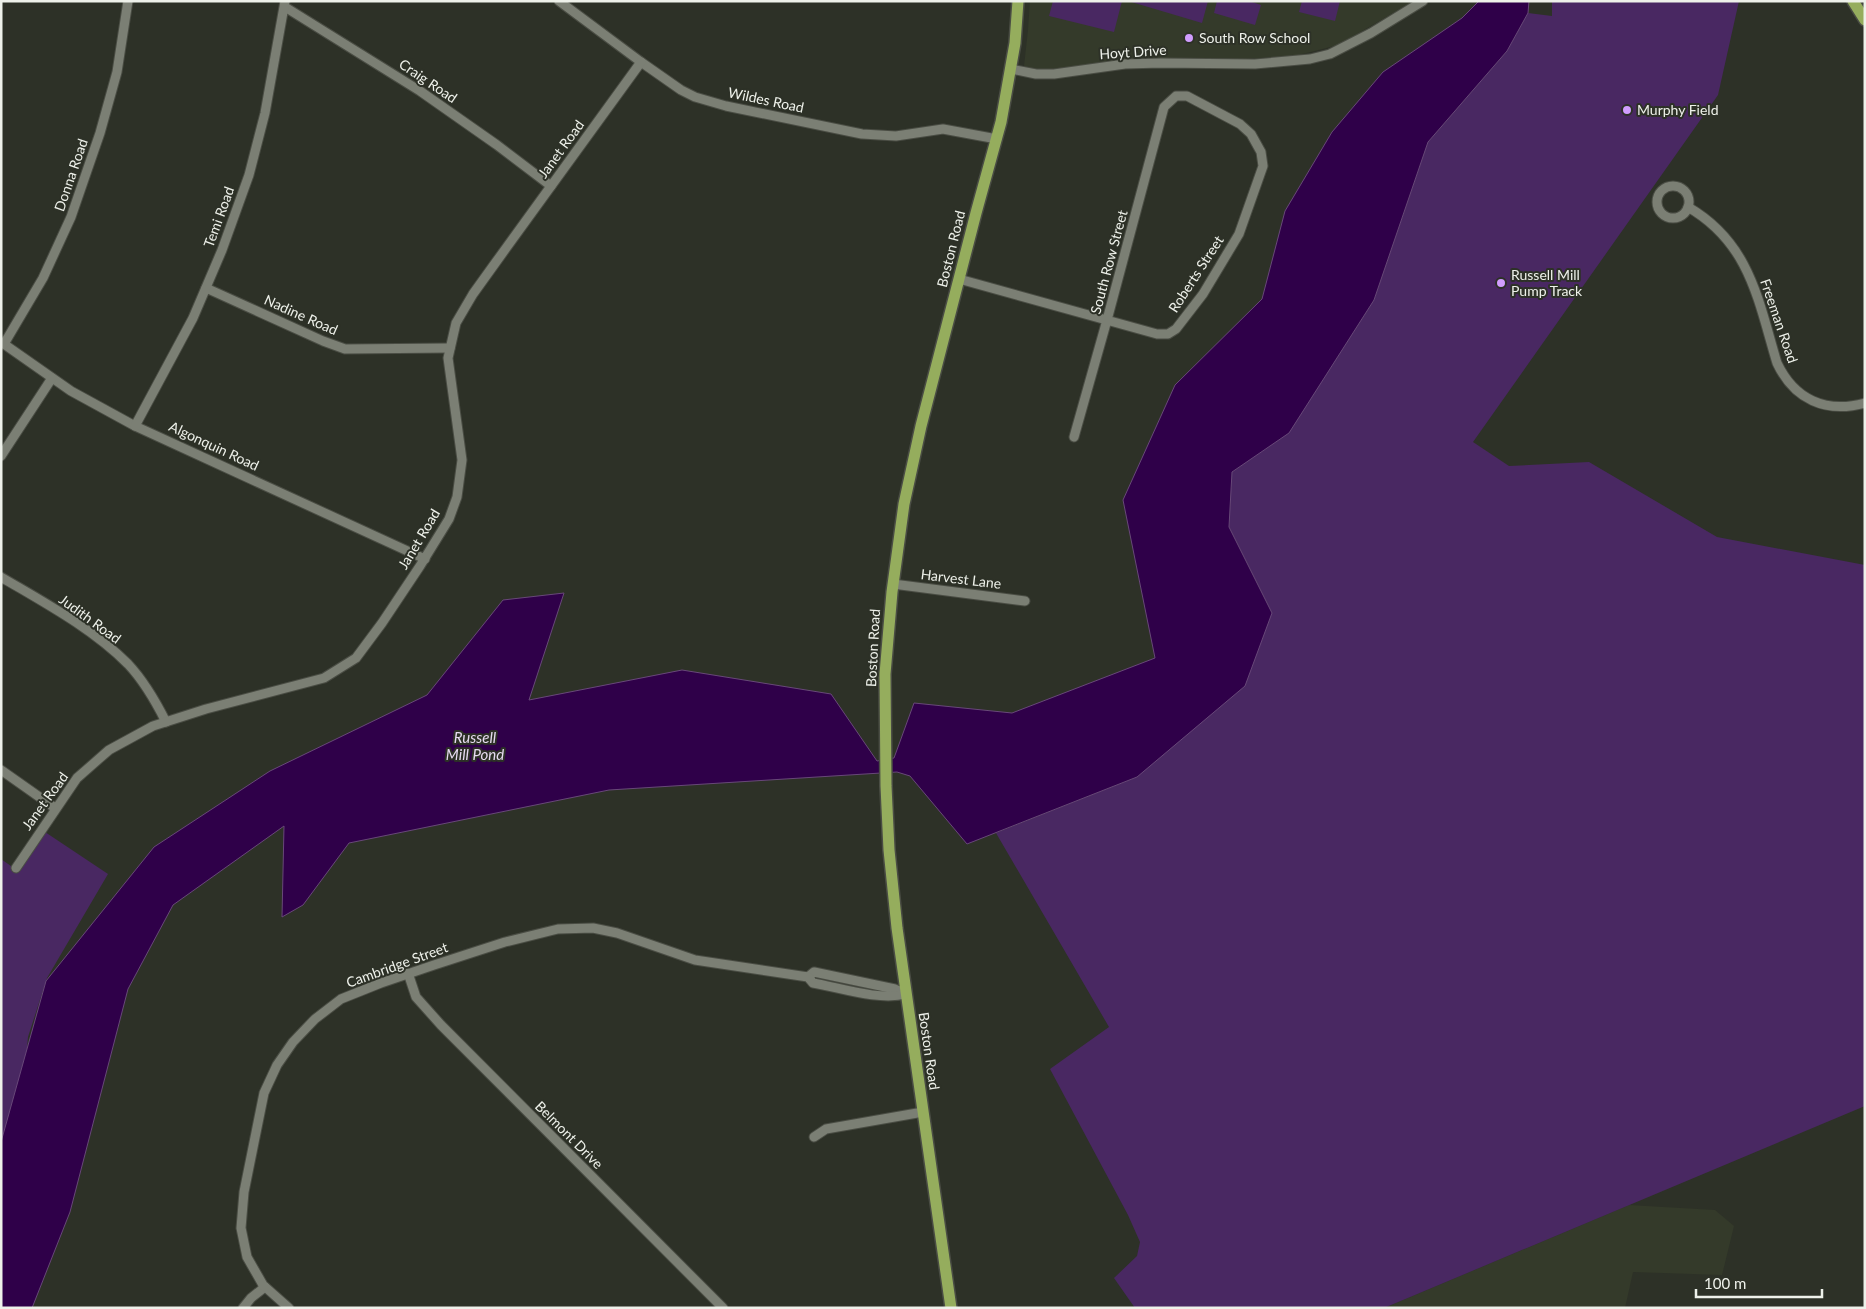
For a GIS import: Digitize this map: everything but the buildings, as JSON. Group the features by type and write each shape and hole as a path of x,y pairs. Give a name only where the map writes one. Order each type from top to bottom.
{"main road":[{"name":"Boston Road","path":"951,1308 897,928 890,860 886,774 885,674 893,584 904,504 921,426 997,139 1015,43 1018,1"},
{"path":"1853,1 1865,20"}],"street":[{"name":"Donna Road","path":"2,343 43,278 71,217 100,133 117,72 128,1"},
{"name":"Wildes Road","path":"558,1 641,62 685,93 694,97 726,106 862,134 896,136 943,129 997,139"},
{"name":"Hoyt Drive","path":"1011,69 1036,74 1054,74 1125,64 1161,62 1255,64 1310,59 1330,54 1370,33 1423,1"},
{"name":"Craig Road","path":"285,4 420,91 551,186"},
{"name":"Temi Road","path":"135,426 193,318 222,250 249,175 265,113 285,4"},
{"name":"Janet Road","path":"16,868 77,778 109,750 153,726 324,678 356,658 382,623 425,558 449,519 457,498 462,460 448,358 456,322 473,294 641,62"},
{"name":"Roberts Street","path":"959,279 1157,334 1168,334 1176,329 1203,294 1239,234 1263,166 1258,146 1251,134 1240,124 1187,96 1174,98"},
{"name":"South Row Street","path":"1074,437 1164,108 1174,98"},
{"name":"Freeman Road","path":"1688,207 1718,228 1743,261 1777,363 1783,376 1792,387 1804,397 1821,404 1840,406 1865,403"},
{"name":"Nadine Road","path":"206,288 322,342 345,349 450,348"},
{"name":"Algonquin Road","path":"2,343 70,391 135,426 425,558"},
{"path":"1,456 52,378"},
{"name":"Judith Road","path":"1,578 55,609 101,640 129,665 155,700 166,722"},
{"name":"Harvest Lane","path":"893,584 1025,601"},
{"path":"1,770 55,808"},
{"name":"Cambridge Street","path":"288,1308 265,1287 247,1257 241,1228 244,1192 264,1093 277,1065 293,1042 315,1019 341,1000 408,973 504,942 558,929 592,928 617,933 695,960 808,977 813,983 867,993 894,997 906,994"},
{"name":"Belmont Drive","path":"408,973 416,997 441,1025 723,1308"},
{"path":"814,1137 826,1129 922,1112"},
{"path":"243,1308 251,1298 265,1287"}],"shaded area":[{"name":"South Row School","path":"1030,1 1414,1 1338,45 1295,56 1244,59 1121,61 1044,72 1024,66"},
{"path":"1053,1 1122,1 1114,32 1049,16"},
{"path":"1128,1 1208,1 1202,23"},
{"path":"1217,1 1249,1 1261,5 1255,25 1214,13"},
{"path":"1302,1 1340,1 1335,21 1299,12"},
{"path":"1552,1 1739,1 1718,95 1473,442 1509,466 1589,462 1717,537 1865,565 1865,1106 1384,1308 1135,1308 1114,1278 1137,1256 1140,1242 1128,1215 1050,1069 1109,1027 996,833 1137,777 1272,613 1229,527 1232,472 1289,432 1374,300 1428,142 1507,51 1528,13 1552,16"},
{"path":"45,832 108,874 47,978 28,1037 26,1060 1,1165 1,859 18,871"},
{"path":"1629,1205 1715,1210 1734,1226 1722,1275 1633,1272 1625,1308 1384,1308"}],"water":[{"name":"Russell Mill Pond","path":"1479,1 1529,1 1528,13 1507,51 1428,142 1374,300 1289,433 1232,472 1229,527 1272,613 1245,686 1137,777 967,844 910,776 897,772 609,790 349,843 303,905 282,917 284,826 173,905 128,989 70,1212 32,1308 1,1308 1,1142 46,981 154,847 270,771 427,695 503,600 564,593 529,700 682,670 831,694 877,761 894,758 914,703 1012,713 1155,658 1123,500 1175,385 1262,299 1285,211 1332,132 1383,72 1462,18"}],"place":[{"name":"South Row School","path":"1189,38"},
{"name":"Murphy Field","path":"1627,110"},
{"name":"Russell Mill Pump Track","path":"1501,283"}]}
